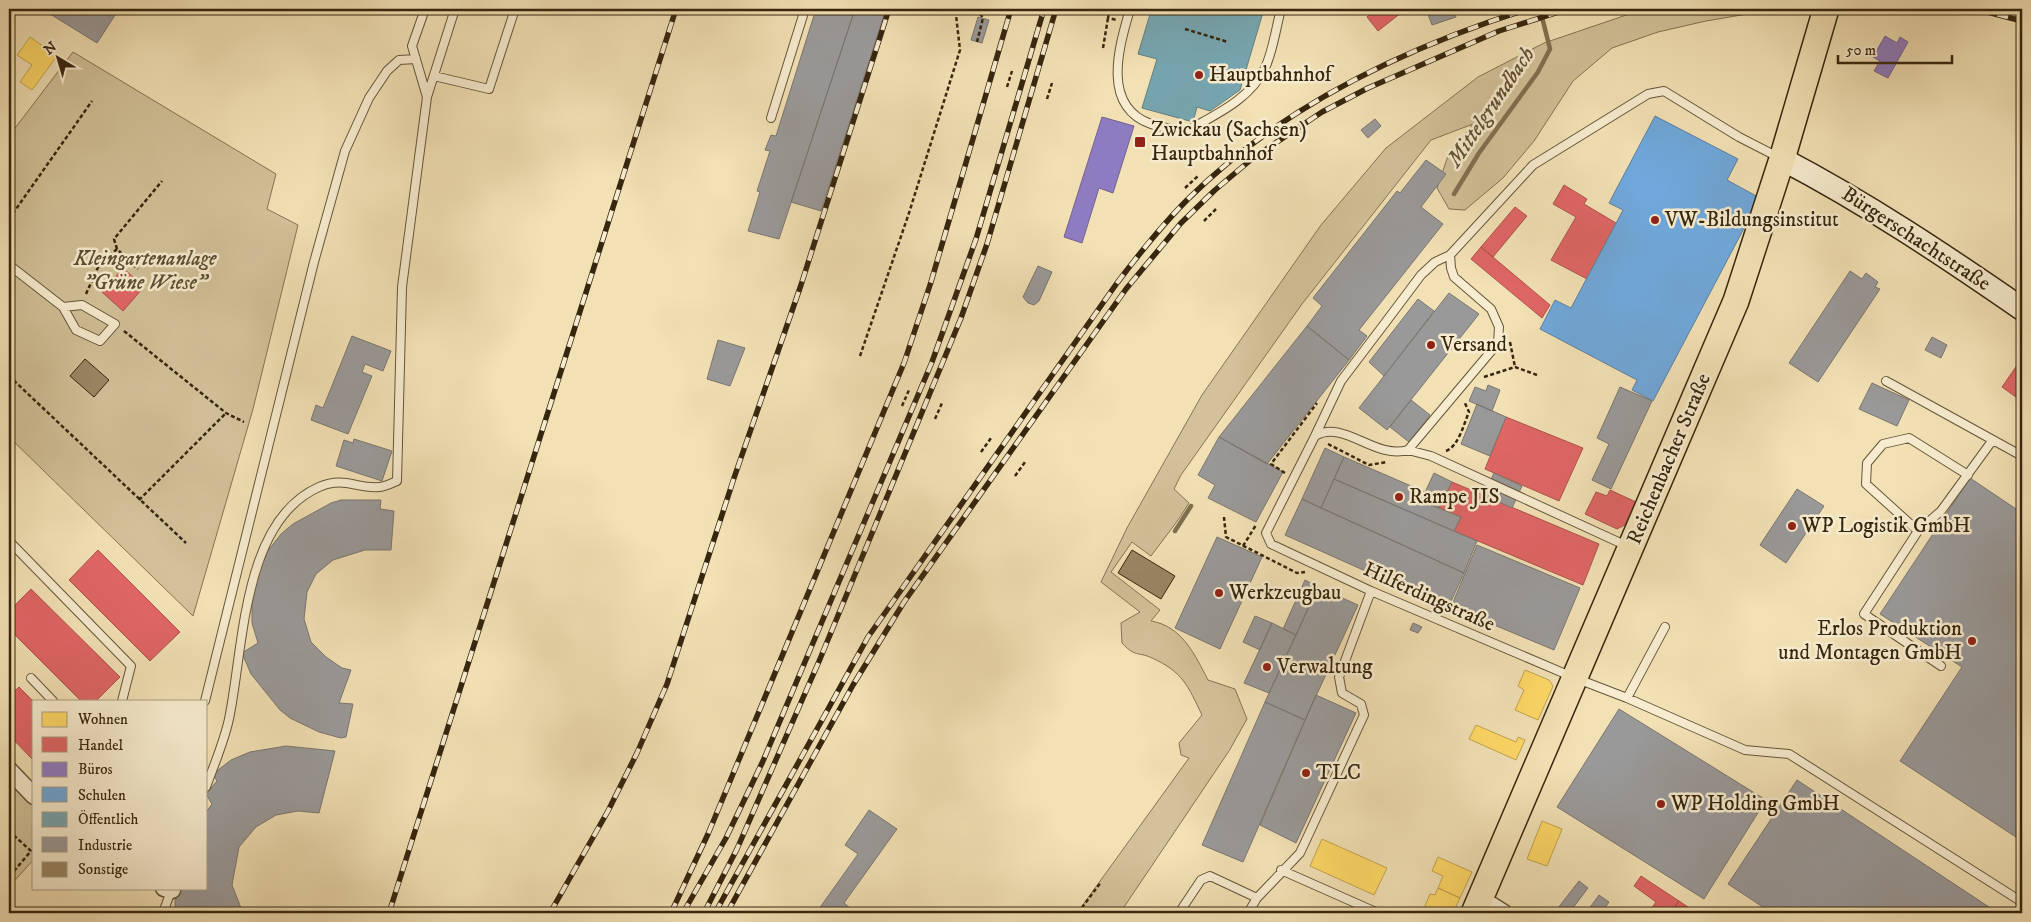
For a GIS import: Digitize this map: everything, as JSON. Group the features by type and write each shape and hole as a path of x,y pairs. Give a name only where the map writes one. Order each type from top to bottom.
{"main road":[{"name":"Reichenbacher Straße","path":"1477,906 1736,301 1782,159 1826,9"},
{"name":"Bürgerschachtstraße","path":"1782,159 1847,194 1967,270 2022,309"}],"street":[{"path":"9,770 32,794"},
{"name":"Reichenbacher Straße","path":"1477,906 1504,913"}],"lane":[{"path":"425,9 412,46 427,97"},
{"path":"208,782 229,721 254,572 270,534 292,504 320,487 344,481 379,487 397,481 402,287 427,97 455,9"},
{"path":"434,76 489,89 515,9"},
{"path":"771,118 805,9"},
{"path":"1130,9 1118,60 1118,88 1124,103 1137,117 1151,124 1185,132 1250,91 1266,67 1281,9"},
{"path":"205,700 309,280 345,151 369,98 387,71 400,60 416,59"},
{"path":"1315,436 1342,381 1421,275 1435,262 1450,255 1533,165 1648,94 1664,91 1739,137 1782,159"},
{"path":"1408,450 1498,343 1499,327 1492,309 1454,277 1450,255"},
{"path":"9,264 62,307 76,330 100,341 116,324 82,305 62,307"},
{"path":"1886,381 2022,456"},
{"path":"1315,436 1324,430 1339,432 1386,452 1397,453 1408,450 1431,456 1631,548"},
{"name":"Hilferdingstraße","path":"1315,436 1266,533 1271,544 1371,591 1575,678 1627,698 1745,750 1789,754 2022,902"},
{"path":"1918,531 1866,484 1867,463 1883,444 1909,438 1968,475"},
{"path":"1941,666 1864,614 1918,531 1941,512 1992,441"},
{"path":"9,541 131,666 122,700"},
{"path":"1248,913 1257,898 1281,870 1300,852 1364,715 1360,704 1342,693 1339,677 1371,591"},
{"path":"1627,698 1665,627"},
{"path":"31,678 52,700"},
{"path":"1281,870 1378,913"},
{"path":"1179,913 1201,880 1210,876 1257,898"},
{"path":"163,913 169,890"}],"path":[{"path":"860,356 909,213 960,50 956,14 958,9"},
{"path":"977,9 984,18 977,42"},
{"path":"1103,48 1108,18"},
{"path":"1185,29 1228,42"},
{"path":"1204,34 1205,30"},
{"path":"1214,38 1216,33"},
{"path":"1007,87 1012,71"},
{"path":"1047,99 1052,83"},
{"path":"9,219 92,101"},
{"path":"1185,188 1198,176"},
{"path":"138,269 117,249 114,240 162,182"},
{"path":"1204,222 1216,209"},
{"path":"82,305 99,265 117,249"},
{"path":"116,324 226,413 244,422"},
{"path":"1510,340 1515,367"},
{"path":"9,376 186,543"},
{"path":"902,406 909,390"},
{"path":"1286,474 1271,464 1318,402"},
{"path":"935,419 942,403"},
{"path":"140,500 226,413"},
{"path":"981,452 991,438"},
{"path":"1015,476 1025,462"},
{"path":"9,831 31,852 9,877"},
{"path":"1078,913 1101,882"}],"green space":[{"path":"1644,9 1804,9 1805,11 1798,14 1759,12 1706,21 1658,32 1612,48 1573,81 1534,141 1503,178 1465,210 1449,209 1437,188 1449,153 1473,124 1431,140 1302,304 1181,475 1174,489 1189,503 1176,523 1151,556 1132,542 1111,572 1160,610 1151,621 1162,624 1179,635 1198,661 1208,680 1235,689 1247,719 1229,751 1120,913 1077,913 1189,758 1181,755 1179,743 1202,715 1188,688 1178,675 1162,663 1130,651 1122,643 1121,623 1140,612 1101,582 1127,528 1202,395 1321,225 1386,148 1478,77 1544,43"},
{"name":"Kleingartenanlage \"Grüne Wiese\"","path":"73,52 276,174 267,209 298,225 253,409 193,616 9,437 9,136"},
{"path":"9,776 32,801 32,861 9,887"}],"building: Wohnen":[{"path":"30,37 57,56 32,90 20,82 32,65 17,55"},
{"path":"1525,670 1549,680 1553,686 1538,720 1515,710 1524,690 1518,686"},
{"path":"1476,725 1516,742 1518,737 1525,740 1516,760 1469,739"},
{"path":"1542,821 1562,829 1547,866 1527,859"},
{"path":"1322,839 1387,868 1374,895 1310,866"},
{"path":"1438,857 1472,872 1460,898 1438,888 1443,876 1432,871"},
{"path":"1438,888 1460,898 1453,913 1422,913 1430,894 1435,895"}],"building: Handel":[{"path":"1376,9 1406,9 1378,31 1367,17"},
{"path":"1564,185 1587,199 1584,204 1616,223 1587,279 1551,260 1576,217 1553,204"},
{"path":"1515,207 1527,216 1493,257 1481,247"},
{"path":"1481,247 1550,305 1542,318 1471,259"},
{"path":"123,268 144,287 123,311 102,292"},
{"path":"2022,358 2022,397 2020,400 2002,387"},
{"path":"1506,417 1583,448 1559,501 1485,469"},
{"path":"1452,482 1599,544 1583,585 1454,531 1461,517 1439,508"},
{"path":"1610,490 1636,502 1625,525 1617,529 1585,514 1596,492 1607,496"},
{"path":"98,550 180,632 150,661 69,580"},
{"path":"31,589 120,677 97,700 80,700 9,629 9,611"},
{"path":"19,687 32,700 32,759 9,735 9,696"},
{"path":"1641,876 1679,901 1671,913 1648,913 1656,902 1634,886"},
{"path":"1679,901 1697,913 1671,913"}],"building: Büros":[{"path":"1885,36 1897,43 1900,37 1908,42 1888,78 1874,71 1880,61 1873,57"},
{"path":"1102,117 1134,126 1113,193 1099,188 1082,243 1064,237"}],"building: Schulen":[{"path":"1655,116 1738,159 1727,180 1760,198 1653,401 1632,390 1637,380 1540,329 1555,300 1571,308 1623,210 1609,203"}],"building: Öffentlich":[{"name":"Hauptbahnhof","path":"1136,9 1264,9 1240,90 1210,111 1197,107 1193,122 1142,108 1157,59 1138,54 1150,14"}],"building: Industrie":[{"path":"42,9 119,9 97,43"},
{"path":"816,9 855,9 779,239 748,231 760,192 757,191 770,151 765,150 771,135 776,136"},
{"path":"855,9 886,9 821,211 791,202"},
{"path":"1426,9 1453,9 1456,17 1432,25"},
{"path":"978,17 989,20 982,43 971,40"},
{"path":"1375,119 1381,126 1368,138 1361,130"},
{"path":"1426,160 1446,174 1421,207 1443,224 1359,330 1367,336 1349,360 1307,326 1322,306 1313,298 1397,191 1400,193"},
{"path":"1038,266 1052,272 1039,301 1034,305 1028,303 1023,297"},
{"path":"1850,271 1862,279 1866,273 1878,282 1875,287 1880,289 1818,382 1789,363"},
{"name":"Versand","path":"1449,293 1479,314 1387,430 1359,408"},
{"path":"1418,299 1434,311 1384,376 1369,362"},
{"path":"1307,326 1349,360 1267,464 1219,437"},
{"path":"352,336 391,351 383,371 365,364 362,372 372,376 348,434 311,420 316,405 323,408"},
{"path":"1932,337 1947,345 1941,358 1925,350"},
{"path":"718,340 745,348 730,386 707,379"},
{"path":"1872,383 1909,400 1897,426 1859,409"},
{"path":"1488,385 1500,390 1492,411 1469,401 1475,387 1486,391"},
{"path":"1620,387 1652,401 1611,489 1592,480 1609,444 1597,438"},
{"path":"1411,400 1430,415 1409,442 1390,427"},
{"path":"1477,404 1506,417 1490,456 1461,444"},
{"path":"1219,437 1283,472 1256,522 1208,498 1215,485 1198,475"},
{"path":"354,439 392,451 382,481 336,466 344,440 353,443"},
{"path":"1325,448 1344,457 1321,508 1302,499"},
{"name":"Rampe JIS","path":"1344,457 1425,492 1421,501 1461,517 1454,531 1334,479"},
{"path":"1434,473 1452,482 1439,508 1421,501"},
{"path":"1494,473 1522,486 1512,508 1484,495"},
{"name":"Erlos Produktion und Montagen GmbH","path":"1970,478 2022,513 2022,841 1900,761 1962,667 1880,614"},
{"path":"1334,479 1477,541 1464,573 1321,508"},
{"name":"WP Logistik GmbH","path":"1797,489 1824,506 1786,563 1760,545"},
{"path":"1302,499 1464,573 1448,608 1285,535"},
{"path":"341,500 381,500 380,509 394,511 391,550 365,550 333,560 316,574 307,592 304,619 311,642 326,657 342,668 351,670 339,703 353,704 346,737 341,738 319,732 290,718 280,710 251,674 242,653 258,643 252,623 252,603 256,579 266,553 281,534 293,524 331,503"},
{"name":"Werkzeugbau","path":"1217,537 1262,557 1220,649 1175,628"},
{"path":"1477,545 1580,588 1554,650 1451,607"},
{"path":"1305,580 1318,587 1296,635 1283,629"},
{"path":"1318,587 1358,605 1305,720 1265,702"},
{"path":"1255,616 1272,623 1260,650 1243,642"},
{"name":"Verwaltung","path":"1272,623 1296,635 1269,693 1244,683"},
{"path":"1413,623 1422,627 1418,633 1410,630"},
{"name":"TLC","path":"1316,695 1356,713 1296,843 1260,825"},
{"path":"1265,702 1305,720 1243,862 1202,845"},
{"name":"WP Holding GmbH","path":"1619,709 1766,800 1704,899 1557,807"},
{"path":"286,746 335,751 319,813 298,811 276,815 256,827 239,847 232,885 243,913 175,913 175,890 208,890 208,809 212,804 208,797 208,792 217,781 213,774 231,760 250,752"},
{"name":"WP Holding GmbH","path":"1797,780 1998,913 1772,913 1728,884"},
{"path":"869,810 897,829 844,903 851,909 848,913 816,913 858,854 845,845"},
{"path":"1579,881 1588,888 1569,913 1554,913"},
{"path":"1599,895 1609,902 1601,913 1586,913"}],"building: Sonstige":[{"path":"85,359 109,380 94,397 70,376"},
{"path":"1132,550 1175,576 1161,599 1118,573"}],"waterway":[{"name":"Mittelgrundbach","path":"1454,194 1479,153 1538,72 1550,49 1540,9"},
{"name":"Mittelgrundbach","path":"1175,531 1191,506"}],"railway":[{"path":"389,913 676,9"},
{"path":"550,913 608,811 637,753 667,684 734,478 801,285 889,9"},
{"path":"671,913 708,834 904,363 931,282 1011,9"},
{"path":"683,913 726,838 763,761 932,362 976,239 1044,9"},
{"path":"704,913 737,849 820,659 961,318 987,244 1056,9"},
{"path":"715,913 868,637 1117,283 1169,219 1224,166 1263,136 1346,84 1436,42 1528,9"},
{"path":"727,913 853,685 904,602 1126,289 1181,223 1215,190 1253,158 1322,112 1368,88 1499,31 1568,9"},
{"path":"1976,9 2022,21"},
{"path":"2016,9 2022,10"}],"place":[{"name":"Hauptbahnhof","path":"1199,75"},
{"name":"Zwickau (Sachsen) Hauptbahnhof","path":"1140,142"},
{"name":"VW-Bildungsinstitut","path":"1655,220"},
{"name":"Versand","path":"1431,345"},
{"name":"Rampe JIS","path":"1399,497"},
{"name":"WP Logistik GmbH","path":"1792,526"},
{"name":"Werkzeugbau","path":"1219,593"},
{"name":"Erlos Produktion und Montagen GmbH","path":"1972,641"},
{"name":"Verwaltung","path":"1267,667"},
{"name":"TLC","path":"1306,773"},
{"name":"WP Holding GmbH","path":"1661,804"}]}
